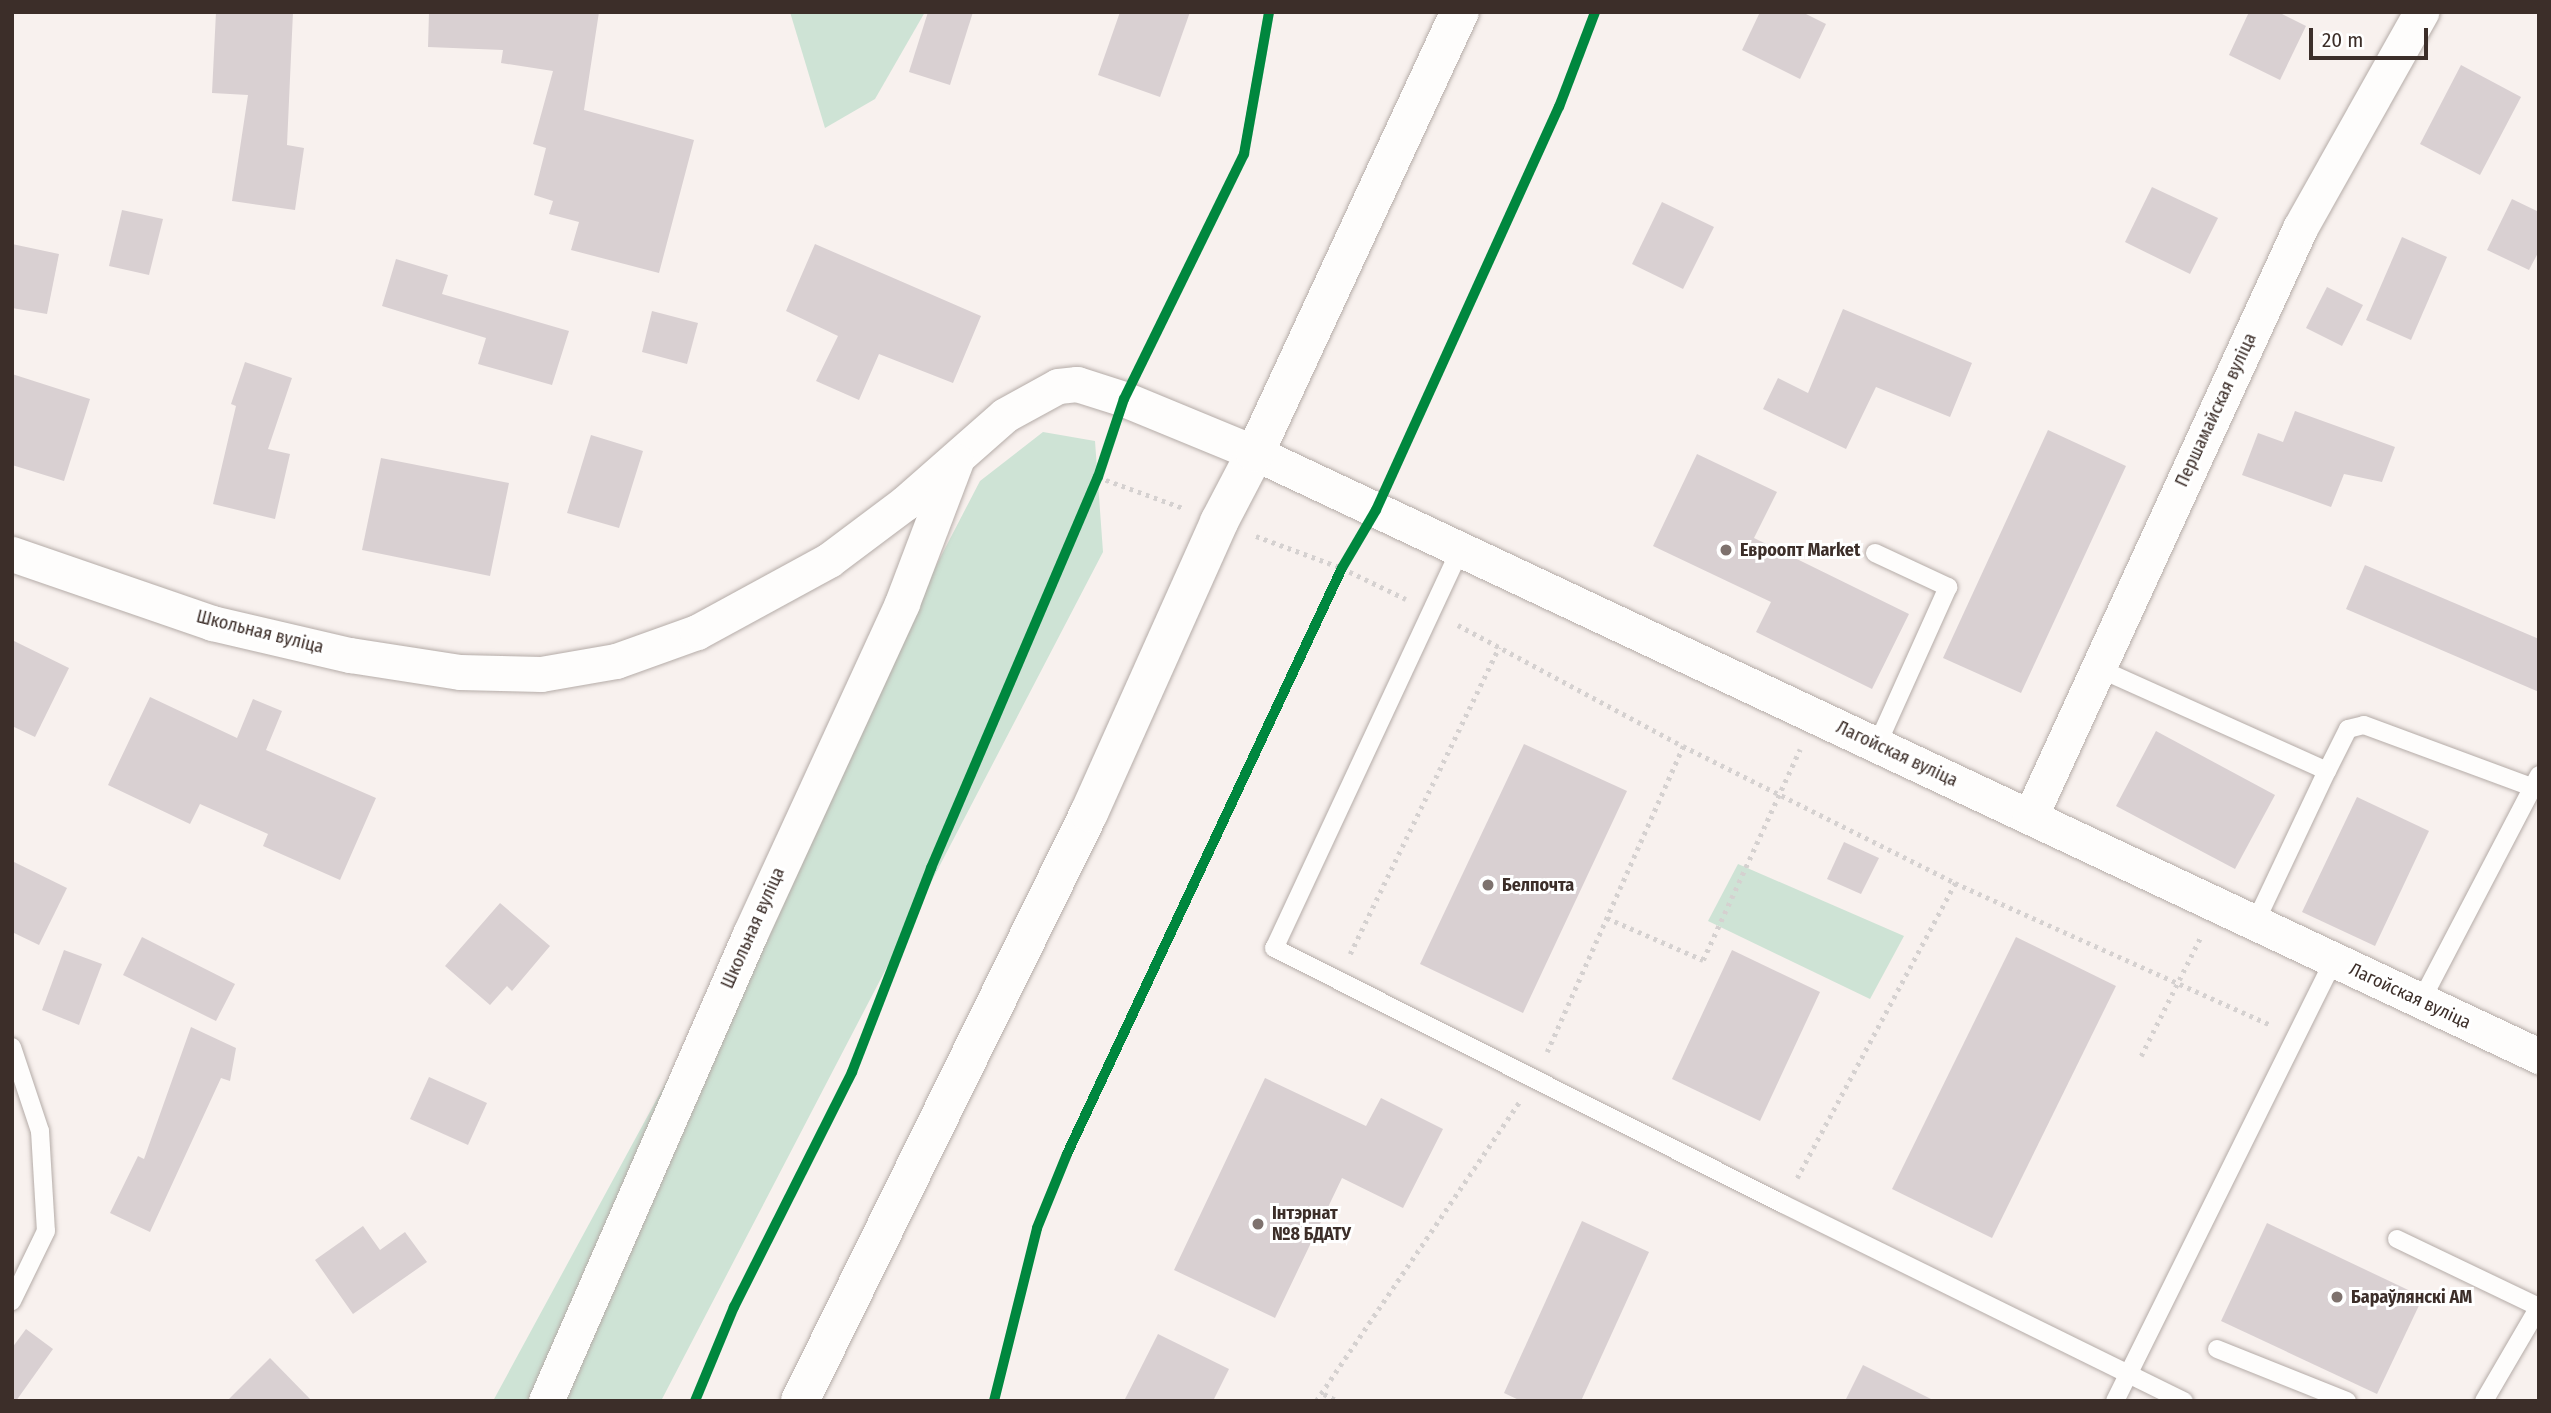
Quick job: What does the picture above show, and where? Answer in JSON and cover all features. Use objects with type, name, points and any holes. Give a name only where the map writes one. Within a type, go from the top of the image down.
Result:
[{"type":"main road","points":[[800,1401],[1089,813],[1219,522],[1255,453],[1460,12]]},
{"type":"street","name":"Першамайская вуліца","points":[[2030,817],[2300,228],[2421,12]]},
{"type":"street","name":"Школьная вуліца","points":[[12,554],[212,622],[350,655],[460,672],[541,674],[616,661],[697,632],[829,560],[905,503],[1005,415],[1058,386],[1077,384],[1124,399],[1255,453]]},
{"type":"street","name":"Лагойская вуліца","points":[[1255,453],[2539,1056]]},
{"type":"street","name":"Школьная вуліца","points":[[546,1401],[750,934],[902,603],[959,455]]},
{"type":"lane","points":[[1460,550],[1274,948],[1783,1204],[2184,1401]]},
{"type":"lane","points":[[1875,553],[1948,587],[1877,745]]},
{"type":"lane","points":[[2098,668],[2327,771]]},
{"type":"lane","points":[[2255,923],[2348,729],[2364,725],[2535,781],[2421,1001]]},
{"type":"lane","points":[[2115,1401],[2334,960]]},
{"type":"lane","points":[[12,1047],[40,1131],[46,1231],[12,1301]]},
{"type":"lane","points":[[2396,1239],[2539,1307],[2484,1401]]},
{"type":"lane","points":[[2217,1349],[2347,1401]]},
{"type":"path","points":[[695,1401],[734,1307],[852,1072],[931,868],[1098,477],[1124,399],[1244,153],[1269,12]]},
{"type":"path","points":[[1098,477],[1342,568],[1431,611],[1955,883],[2297,1037]]},
{"type":"path","points":[[1336,580],[1376,510]]},
{"type":"path","points":[[1338,979],[1499,647]]},
{"type":"path","points":[[1607,918],[1703,960],[1814,716]]},
{"type":"path","points":[[1783,1204],[1955,883]]},
{"type":"path","points":[[2141,1056],[2216,905]]},
{"type":"path","points":[[1326,1401],[1324,1394],[1338,1401]]},
{"type":"green space","points":[[790,12],[925,12],[875,99],[825,128]]},
{"type":"green space","points":[[1043,432],[1095,441],[1103,552],[661,1401],[493,1401],[710,1001],[980,481]]},
{"type":"green space","points":[[1738,864],[1904,936],[1870,999],[1708,921]]},
{"type":"building","points":[[216,12],[293,12],[287,145],[304,148],[295,210],[232,201],[248,95],[212,93]]},
{"type":"building","points":[[429,12],[599,12],[584,110],[694,140],[659,273],[571,250],[579,222],[549,214],[553,201],[534,195],[546,148],[533,144],[553,71],[501,63],[503,50],[428,47]]},
{"type":"building","points":[[928,12],[973,12],[950,85],[909,72]]},
{"type":"building","points":[[1120,12],[1190,12],[1160,97],[1098,75]]},
{"type":"building","points":[[1760,12],[1802,12],[1826,24],[1800,79],[1742,50]]},
{"type":"building","points":[[2249,12],[2278,12],[2306,26],[2280,80],[2229,55]]},
{"type":"building","points":[[2461,65],[2521,97],[2480,175],[2420,144]]},
{"type":"building","points":[[2152,187],[2218,218],[2190,274],[2125,242]]},
{"type":"building","points":[[2512,199],[2539,212],[2539,251],[2529,270],[2487,250]]},
{"type":"building","points":[[1662,202],[1714,227],[1683,289],[1632,264]]},
{"type":"building","points":[[122,210],[163,219],[149,275],[109,266]]},
{"type":"building","points":[[2402,237],[2447,257],[2411,340],[2366,320]]},
{"type":"building","points":[[12,244],[59,254],[47,314],[12,308]]},
{"type":"building","points":[[815,244],[981,316],[953,383],[879,354],[859,400],[816,381],[838,336],[786,311]]},
{"type":"building","points":[[396,259],[448,275],[442,294],[569,331],[552,385],[478,364],[486,338],[382,306]]},
{"type":"building","points":[[2327,287],[2363,305],[2342,346],[2306,328]]},
{"type":"building","points":[[1843,309],[1972,363],[1950,417],[1876,387],[1846,449],[1763,409],[1778,378],[1808,393]]},
{"type":"building","points":[[652,311],[698,323],[687,364],[642,352]]},
{"type":"building","points":[[245,362],[292,378],[268,449],[290,454],[275,519],[213,504],[236,406],[231,404]]},
{"type":"building","points":[[12,374],[90,399],[64,481],[12,465]]},
{"type":"building","points":[[2295,411],[2395,447],[2382,482],[2344,474],[2331,507],[2242,475],[2258,433],[2283,442]]},
{"type":"building","points":[[2048,430],[2126,466],[2021,693],[1943,658]]},
{"type":"building","points":[[591,435],[643,451],[619,528],[567,513]]},
{"type":"building","points":[[1697,454],[1777,492],[1754,538],[1909,614],[1872,689],[1756,632],[1771,602],[1653,546]]},
{"type":"building","points":[[381,458],[509,483],[490,576],[362,550]]},
{"type":"building","points":[[2365,565],[2539,639],[2539,692],[2346,609]]},
{"type":"building","points":[[12,640],[69,668],[35,737],[12,726]]},
{"type":"building","points":[[150,697],[237,738],[253,699],[282,711],[266,750],[376,798],[340,880],[263,846],[268,834],[200,804],[190,824],[108,785]]},
{"type":"building","points":[[2156,731],[2275,795],[2235,869],[2116,806]]},
{"type":"building","points":[[1524,744],[1627,791],[1523,1013],[1420,964]]},
{"type":"building","points":[[2357,797],[2429,831],[2375,946],[2302,912]]},
{"type":"building","points":[[1844,842],[1879,858],[1861,894],[1827,879]]},
{"type":"building","points":[[12,861],[67,888],[39,945],[12,932]]},
{"type":"building","points":[[500,903],[550,946],[512,991],[507,986],[490,1005],[445,966]]},
{"type":"building","points":[[142,937],[235,984],[216,1021],[123,975]]},
{"type":"building","points":[[2016,937],[2116,986],[1992,1238],[1892,1189]]},
{"type":"building","points":[[64,950],[102,964],[79,1025],[42,1010]]},
{"type":"building","points":[[1732,950],[1820,992],[1760,1121],[1672,1079]]},
{"type":"building","points":[[191,1027],[236,1048],[230,1081],[221,1078],[150,1232],[110,1213],[138,1156],[144,1159]]},
{"type":"building","points":[[429,1077],[487,1103],[468,1145],[410,1119]]},
{"type":"building","name":"Інтэрнат №8 БДАТУ","points":[[1265,1078],[1366,1126],[1381,1098],[1443,1129],[1403,1208],[1342,1178],[1275,1318],[1174,1270]]},
{"type":"building","points":[[1582,1221],[1649,1252],[1581,1401],[1521,1401],[1504,1393]]},
{"type":"building","points":[[2267,1223],[2423,1297],[2377,1394],[2221,1321]]},
{"type":"building","points":[[363,1226],[380,1250],[405,1232],[427,1262],[353,1314],[315,1260]]},
{"type":"building","points":[[26,1329],[53,1349],[16,1401],[12,1401],[12,1348]]},
{"type":"building","points":[[1158,1334],[1229,1369],[1213,1401],[1124,1401]]},
{"type":"building","points":[[270,1358],[312,1401],[227,1401]]},
{"type":"building","points":[[1863,1365],[1935,1401],[1845,1401]]},
{"type":"cycle path","points":[[695,1401],[734,1307],[852,1072],[931,868],[1098,477],[1124,399],[1244,154],[1269,12]]},
{"type":"cycle path","points":[[994,1401],[1037,1228],[1067,1154],[1342,568],[1376,510],[1559,107],[1595,12]]},
{"type":"place","name":"Евроопт Market","points":[[1726,550]]},
{"type":"place","name":"Белпочта","points":[[1488,885]]},
{"type":"place","name":"Інтэрнат №8 БДАТУ","points":[[1258,1224]]},
{"type":"place","name":"Бараўлянскі АМ","points":[[2337,1297]]}]
